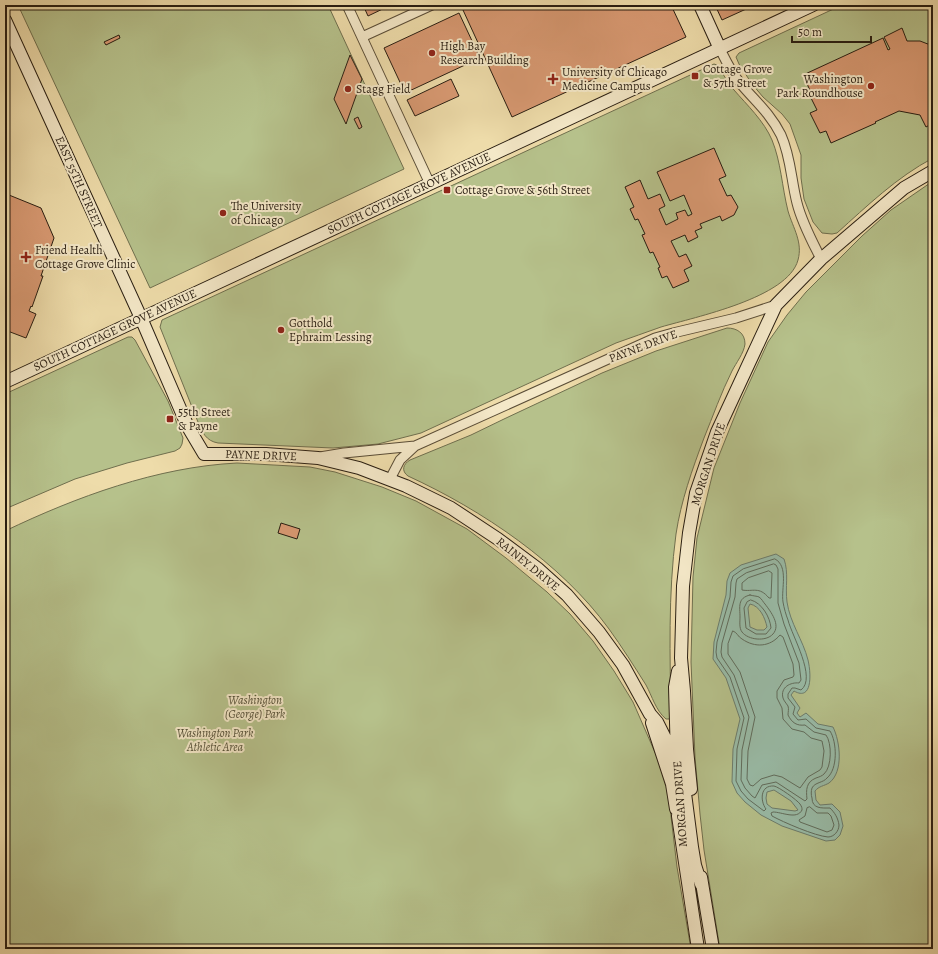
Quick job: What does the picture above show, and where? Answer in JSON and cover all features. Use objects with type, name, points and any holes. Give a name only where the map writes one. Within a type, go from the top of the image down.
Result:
[{"type":"street","points":[[347,5],[430,184]]},
{"type":"street","points":[[362,37],[432,5]]},
{"type":"street","points":[[700,5],[730,69],[740,83],[770,115],[781,136],[791,165],[802,222],[821,259]]},
{"type":"street","name":"SOUTH COTTAGE GROVE AVENUE","points":[[5,382],[813,5]]},
{"type":"street","name":"EAST 55TH STREET","points":[[5,20],[141,318],[188,427],[204,454]]},
{"type":"street","name":"PAYNE DRIVE","points":[[318,458],[344,453],[415,446],[655,338],[736,318],[776,306],[821,259],[904,188],[933,172]]},
{"type":"street","name":"MORGAN DRIVE","points":[[713,949],[701,884],[687,749],[681,658],[684,586],[689,533],[696,493],[717,432],[776,306]]},
{"type":"street","points":[[390,479],[400,460],[415,446]]},
{"type":"street","name":"PAYNE DRIVE","points":[[204,454],[266,454],[318,458],[359,468]]},
{"type":"street","name":"RAINEY DRIVE","points":[[359,468],[390,479],[451,508],[498,539],[537,568],[567,595],[599,632],[623,665],[650,714],[657,722],[677,762]]},
{"type":"street","name":"MORGAN DRIVE","points":[[681,658],[675,687],[680,805],[678,816],[698,949]]},
{"type":"street","name":"RAINEY DRIVE","points":[[650,714],[653,731],[672,784],[678,816]]},
{"type":"street","points":[[677,762],[682,778],[695,865],[701,884]]},
{"type":"green space","name":"The University of Chicago","points":[[18,5],[328,5],[404,169],[150,288]]},
{"type":"green space","points":[[842,5],[933,5],[933,158],[895,183],[871,202],[837,233],[832,234],[822,233],[813,222],[804,199],[801,178],[801,155],[790,124],[752,84],[736,57],[739,53]]},
{"type":"green space","points":[[714,64],[717,65],[732,87],[760,120],[769,133],[775,148],[788,211],[797,235],[799,247],[798,260],[791,273],[777,285],[738,304],[661,327],[616,343],[421,433],[378,444],[333,448],[218,443],[205,436],[160,327],[162,320]]},
{"type":"green space","points":[[933,181],[933,949],[720,949],[704,850],[700,814],[695,757],[691,662],[693,577],[697,538],[714,468],[740,403],[768,342],[787,315],[806,292],[862,236],[891,210]]},
{"type":"green space","points":[[727,328],[740,332],[744,337],[745,344],[742,354],[724,388],[704,438],[687,486],[678,522],[673,556],[671,602],[671,716],[669,719],[666,719],[654,703],[646,685],[609,629],[590,605],[568,582],[518,540],[464,505],[408,476],[404,472],[404,468],[406,463],[410,460],[471,435],[602,373],[656,351]]},
{"type":"green space","points":[[128,337],[132,337],[135,340],[168,401],[183,438],[180,448],[175,451],[127,463],[75,479],[5,509],[5,394]]},
{"type":"green space","name":"Washington (George) Park","points":[[237,463],[310,467],[335,472],[382,487],[416,501],[467,529],[506,558],[547,592],[570,614],[593,641],[633,702],[657,757],[668,791],[677,867],[691,949],[5,949],[5,531],[60,507],[147,477],[207,466]]},
{"type":"water","points":[[776,554],[784,559],[786,570],[787,602],[806,653],[810,671],[808,689],[805,692],[800,693],[794,691],[791,695],[800,708],[797,713],[800,717],[806,713],[818,724],[833,727],[839,748],[839,764],[834,778],[829,783],[815,791],[816,800],[820,805],[832,804],[840,812],[843,826],[840,835],[835,840],[826,841],[782,826],[761,815],[745,802],[737,793],[732,782],[733,749],[740,719],[726,678],[713,659],[714,642],[726,595],[727,581],[730,573],[741,565]],"holes":[[[750,604],[757,607],[763,616],[767,627],[764,630],[757,630],[750,627],[748,608]],[[774,790],[791,801],[798,810],[795,811],[772,808],[767,804],[767,792]]]},
{"type":"building","points":[[363,5],[391,5],[368,16]]},
{"type":"building","name":"University of Chicago Medicine Campus","points":[[474,5],[671,5],[686,37],[512,117],[463,10]]},
{"type":"building","points":[[715,5],[755,5],[722,20]]},
{"type":"building","points":[[933,5],[933,19],[927,6]]},
{"type":"building","name":"High Bay Research Building","points":[[459,13],[480,58],[405,93],[384,48]]},
{"type":"building","name":"Washington Park Roundhouse","points":[[902,28],[907,41],[920,41],[933,46],[933,123],[926,127],[920,115],[899,111],[831,143],[826,131],[820,133],[810,113],[817,110],[803,75],[883,38],[888,50],[890,49],[884,37]]},
{"type":"building","points":[[119,35],[120,38],[106,45],[104,42]]},
{"type":"building","name":"Stagg Field","points":[[350,55],[362,79],[346,124],[334,99]]},
{"type":"building","points":[[451,79],[459,96],[415,116],[407,100]]},
{"type":"building","points":[[358,117],[362,127],[359,129],[354,119]]},
{"type":"building","points":[[714,148],[726,176],[719,179],[727,196],[731,195],[738,207],[734,215],[722,221],[720,216],[700,224],[702,228],[695,231],[698,237],[688,242],[685,235],[671,241],[679,257],[686,254],[692,266],[684,270],[689,281],[673,288],[667,276],[662,278],[658,268],[660,267],[653,252],[650,253],[642,235],[645,234],[638,219],[635,220],[630,209],[634,207],[625,187],[640,180],[648,199],[660,194],[665,206],[659,209],[666,225],[678,219],[676,213],[685,210],[688,216],[692,214],[684,195],[670,201],[657,172]]},
{"type":"building","name":"Friend Health Cottage Grove Clinic","points":[[9,195],[41,208],[54,238],[41,276],[43,276],[32,307],[31,306],[29,311],[36,314],[26,338],[5,330],[5,201],[7,202]]},
{"type":"building","points":[[281,523],[300,529],[297,539],[278,533]]},
{"type":"place","name":"High Bay Research Building","points":[[432,53]]},
{"type":"place","name":"Cottage Grove & 57th Street","points":[[695,76]]},
{"type":"place","name":"University of Chicago Medicine Campus","points":[[553,79]]},
{"type":"place","name":"Washington Park Roundhouse","points":[[871,86]]},
{"type":"place","name":"Stagg Field","points":[[348,89]]},
{"type":"place","name":"Cottage Grove & 56th Street","points":[[447,190]]},
{"type":"place","name":"The University of Chicago","points":[[223,213]]},
{"type":"place","name":"Friend Health Cottage Grove Clinic","points":[[26,257]]},
{"type":"place","name":"Gotthold Ephraim Lessing","points":[[281,330]]},
{"type":"place","name":"55th Street & Payne","points":[[170,419]]},
{"type":"park label","name":"Washington Park Athletic Area","points":[[215,740]]}]
